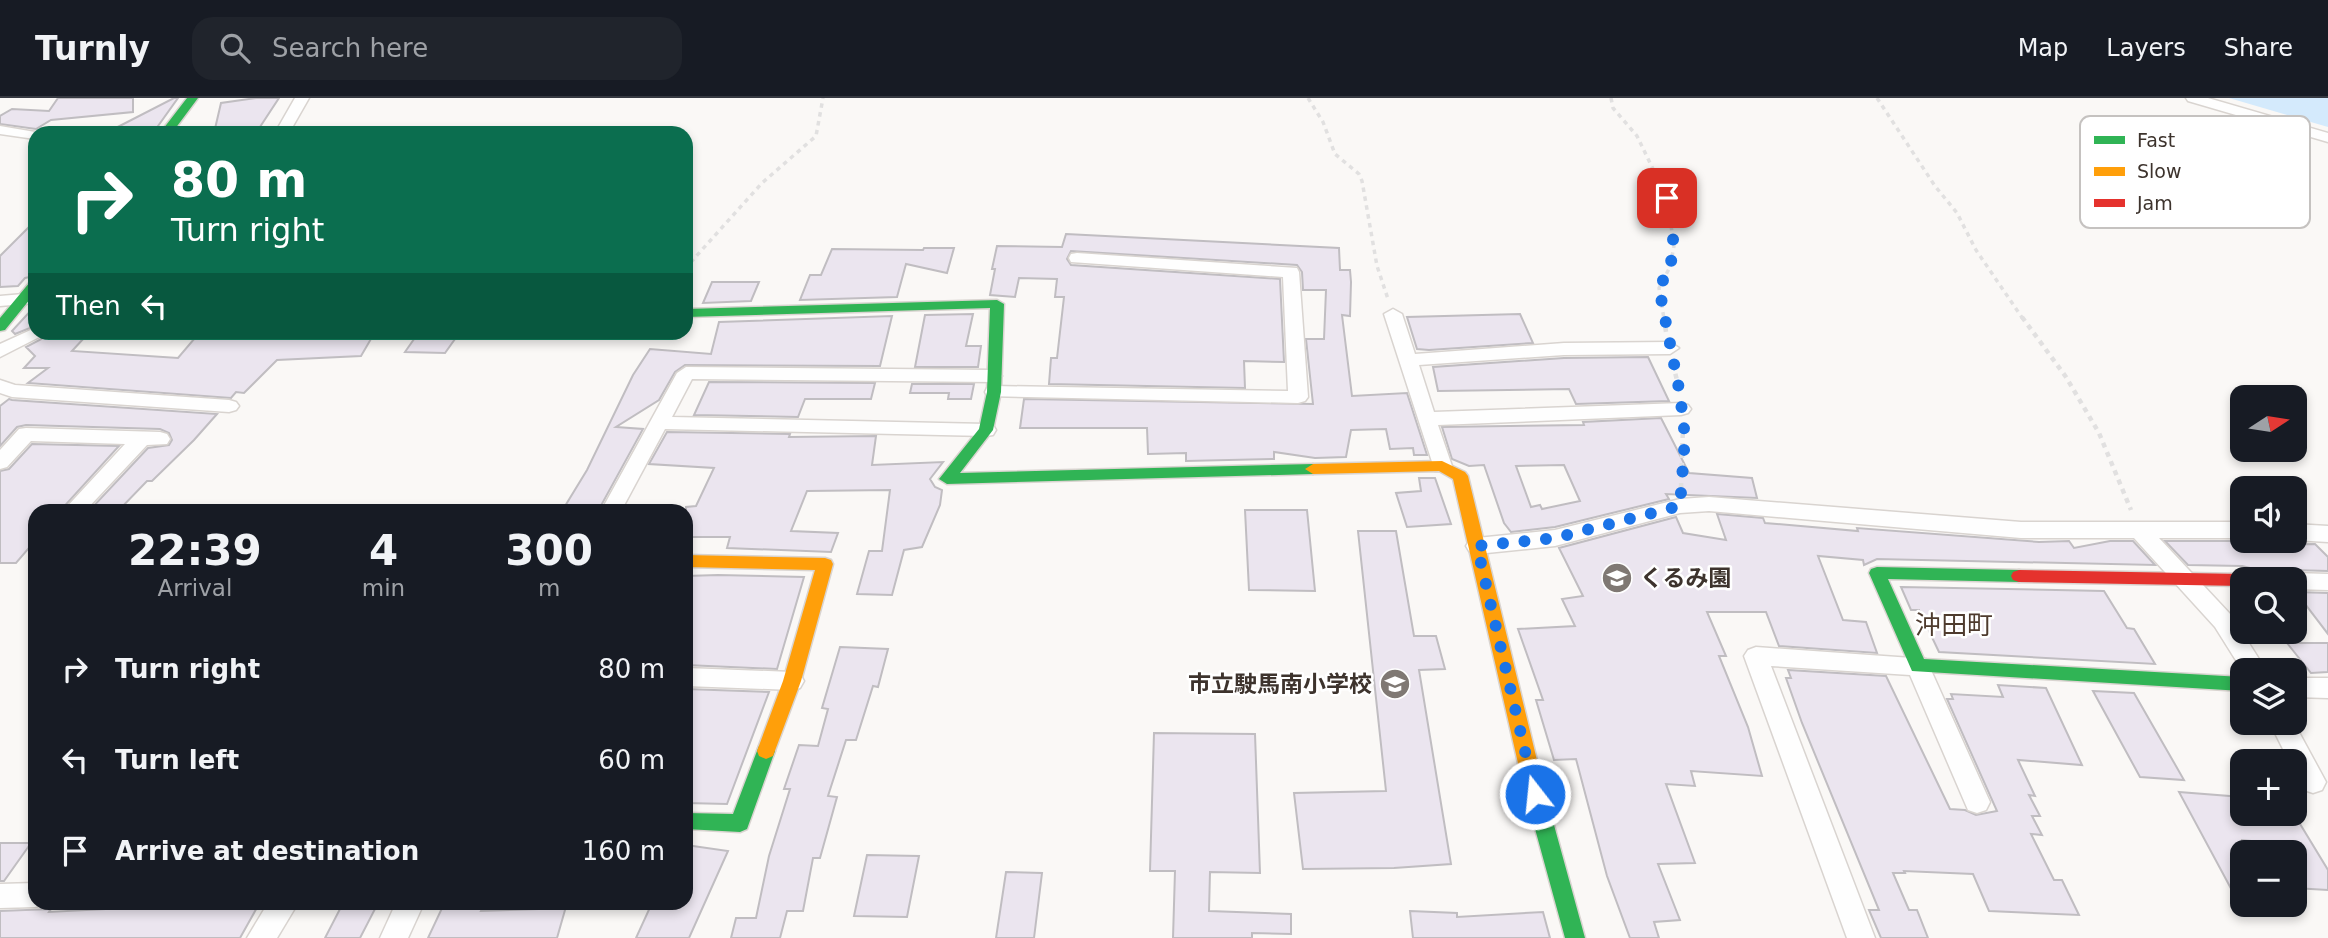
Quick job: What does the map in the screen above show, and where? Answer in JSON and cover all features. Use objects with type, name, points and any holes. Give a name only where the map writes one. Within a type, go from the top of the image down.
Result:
[{"type":"street","points":[[171,126],[192,98]]},
{"type":"street","points":[[286,126],[302,98]]},
{"type":"street","points":[[2193,98],[2254,116]]},
{"type":"street","points":[[0,130],[28,134]]},
{"type":"street","points":[[2310,133],[2328,138]]},
{"type":"street","points":[[615,504],[686,373],[1298,397],[1291,272],[1077,258]]},
{"type":"street","points":[[0,300],[28,299]]},
{"type":"street","points":[[0,327],[28,300]]},
{"type":"street","points":[[693,313],[997,304],[994,384],[986,430],[947,479],[1442,466],[1460,476],[1522,746],[1575,938]]},
{"type":"street","points":[[1393,314],[1442,466]]},
{"type":"street","points":[[0,351],[28,338]]},
{"type":"street","points":[[1408,360],[1564,349],[1670,348]]},
{"type":"street","points":[[0,386],[12,391],[229,405]]},
{"type":"street","points":[[1427,419],[1682,409]]},
{"type":"street","points":[[660,423],[986,430]]},
{"type":"street","points":[[0,462],[26,434],[151,438],[80,504]]},
{"type":"street","points":[[1477,546],[1555,538],[1680,506],[1709,504],[2021,530],[2230,530]]},
{"type":"street","points":[[2141,532],[2223,621],[2246,658]]},
{"type":"street","points":[[2307,533],[2328,534]]},
{"type":"street","points":[[693,561],[825,564],[792,681],[740,823],[693,821]]},
{"type":"street","points":[[1977,802],[1877,573],[2230,580]]},
{"type":"street","points":[[2307,581],[2328,582]]},
{"type":"street","points":[[1861,938],[1756,656],[2230,683]]},
{"type":"street","points":[[693,677],[792,681]]},
{"type":"street","points":[[2307,687],[2328,688]]},
{"type":"street","points":[[2288,735],[2313,782]]},
{"type":"street","points":[[0,896],[28,895]]},
{"type":"street","points":[[261,938],[279,910]]},
{"type":"street","points":[[394,938],[407,910]]},
{"type":"path","points":[[693,260],[762,183],[816,136],[823,98]]},
{"type":"path","points":[[1308,98],[1323,122],[1335,154],[1359,174],[1363,181],[1377,265],[1393,314]]},
{"type":"path","points":[[1611,98],[1613,108],[1637,136],[1667,198],[1674,246],[1670,267],[1659,288],[1685,437],[1680,506]]},
{"type":"path","points":[[1877,98],[1956,213],[1976,250],[2013,305],[2066,377],[2099,433],[2141,532]]},
{"type":"water","points":[[2229,98],[2328,98],[2328,127],[2310,122],[2310,116],[2290,116]]},
{"type":"building","points":[[58,98],[133,98],[133,112],[51,120],[41,126],[28,128],[0,124],[0,116],[12,109],[49,111]]},
{"type":"building","points":[[174,98],[178,98],[158,126],[120,126]]},
{"type":"building","points":[[279,98],[261,126],[216,126],[221,103]]},
{"type":"building","points":[[28,228],[28,277],[18,286],[0,287],[0,256]]},
{"type":"building","points":[[1066,234],[1339,248],[1340,270],[1350,270],[1350,316],[1342,315],[1352,396],[1407,393],[1427,455],[1414,455],[1413,448],[1390,449],[1386,429],[1351,430],[1346,457],[1315,458],[1274,452],[1274,459],[1186,461],[1186,453],[1148,454],[1147,428],[1020,428],[1024,399],[1313,404],[1306,339],[1324,339],[1326,290],[1303,290],[1302,272],[1297,265],[1071,251],[1067,259],[1071,265],[1280,279],[1284,362],[1244,361],[1245,388],[1049,384],[1051,358],[1057,358],[1064,297],[1055,297],[1057,279],[1019,278],[1015,297],[990,295],[995,269],[992,269],[997,246],[1062,247]]},
{"type":"building","points":[[954,248],[947,273],[906,264],[897,297],[800,300],[810,275],[821,275],[832,249]]},
{"type":"building","points":[[712,282],[759,282],[751,301],[703,303]]},
{"type":"building","points":[[28,314],[28,329],[15,334],[12,331]]},
{"type":"building","points":[[973,314],[966,346],[981,346],[978,367],[915,367],[925,315]]},
{"type":"building","points":[[1520,314],[1533,343],[1429,350],[1417,349],[1407,317]]},
{"type":"building","points":[[892,316],[880,366],[685,365],[675,372],[659,400],[616,427],[643,429],[602,504],[566,504],[587,470],[633,375],[650,349],[711,354],[719,322]]},
{"type":"building","points":[[39,340],[82,340],[72,351],[178,358],[193,340],[370,340],[361,356],[277,360],[244,393],[236,392],[231,398],[28,383],[48,368],[24,368],[35,356],[26,347]]},
{"type":"building","points":[[413,340],[454,340],[445,353],[405,352]]},
{"type":"building","points":[[1648,357],[1669,401],[1576,404],[1569,389],[1438,391],[1433,367],[1564,358]]},
{"type":"building","points":[[709,382],[875,383],[871,399],[805,399],[798,417],[694,415]]},
{"type":"building","points":[[912,384],[974,384],[971,399],[948,399],[949,393],[910,393]]},
{"type":"building","points":[[9,399],[217,414],[152,481],[147,481],[125,504],[96,504],[148,448],[169,445],[172,440],[169,433],[160,429],[26,425],[17,427],[0,446],[0,406]]},
{"type":"building","points":[[1661,418],[1689,473],[1752,478],[1757,498],[1666,494],[1669,499],[1555,527],[1511,532],[1504,523],[1484,465],[1469,466],[1452,459],[1442,427],[1584,425],[1583,422]],"holes":[[[1564,465],[1580,501],[1542,509],[1540,505],[1531,507],[1516,466]]]},
{"type":"building","points":[[667,432],[790,434],[789,437],[876,436],[872,465],[943,462],[930,479],[935,487],[942,490],[940,505],[922,547],[904,550],[892,595],[857,594],[869,551],[882,551],[890,490],[807,491],[791,531],[838,533],[831,552],[727,548],[730,537],[693,537],[693,506],[696,506],[714,468],[649,464]]},
{"type":"building","points":[[32,444],[119,446],[66,504],[28,504],[28,549],[16,563],[0,563],[0,471],[9,469]]},
{"type":"building","points":[[1419,478],[1435,478],[1451,524],[1407,527],[1396,493],[1421,491]]},
{"type":"building","points":[[1245,510],[1307,510],[1315,591],[1249,590]]},
{"type":"building","points":[[1717,514],[1763,518],[1765,523],[1858,531],[1857,528],[2039,542],[2069,541],[2074,548],[2110,541],[2133,541],[2155,565],[1877,559],[1864,565],[1863,560],[1818,556],[1843,620],[1866,622],[1877,653],[1779,646],[1766,612],[1707,612],[1726,656],[1719,656],[1748,727],[1762,776],[1691,771],[1695,786],[1666,784],[1695,863],[1658,864],[1680,920],[1654,922],[1659,938],[1630,938],[1607,876],[1576,759],[1554,760],[1536,700],[1543,700],[1518,629],[1575,626],[1562,599],[1583,596],[1559,548],[1676,517],[1683,533],[1726,540]]},
{"type":"building","points":[[1358,531],[1396,531],[1414,636],[1436,636],[1445,669],[1419,670],[1451,864],[1303,869],[1294,793],[1386,791]]},
{"type":"building","points":[[2165,541],[2230,541],[2230,553],[2307,553],[2307,544],[2315,544],[2328,557],[2328,571],[2307,570],[2307,567],[2188,565]]},
{"type":"building","points":[[693,576],[804,577],[777,669],[693,665]]},
{"type":"building","points":[[1901,587],[2104,591],[2127,628],[2134,629],[2155,664],[1939,652],[1919,610],[1911,610]]},
{"type":"building","points":[[2307,592],[2328,593],[2328,634],[2307,606]]},
{"type":"building","points":[[2328,643],[2328,672],[2311,673],[2307,668],[2307,658],[2299,658],[2288,644]]},
{"type":"building","points":[[840,647],[888,649],[878,687],[873,686],[856,740],[846,740],[828,796],[837,797],[820,858],[813,858],[803,911],[787,911],[780,938],[731,938],[736,918],[756,918],[769,856],[790,789],[784,789],[799,745],[818,746],[828,709],[822,708]]},
{"type":"building","points":[[1788,670],[1886,676],[1950,809],[1965,810],[1976,815],[1997,811],[1947,699],[1953,699],[1951,694],[2003,697],[1998,685],[2046,688],[2082,765],[2018,760],[2035,796],[2029,795],[2040,816],[2032,816],[2042,835],[2031,834],[2054,880],[2062,880],[2079,915],[1989,911],[1973,874],[1904,871],[1905,873],[1893,873],[1909,910],[1917,910],[1928,938],[1881,938],[1869,910],[1879,910],[1802,723],[1786,678],[1791,678]]},
{"type":"building","points":[[693,689],[769,692],[727,804],[693,803]]},
{"type":"building","points":[[2093,691],[2134,693],[2184,780],[2140,777]]},
{"type":"building","points":[[1154,733],[1255,734],[1260,873],[1210,872],[1209,911],[1291,914],[1291,934],[1252,933],[1252,938],[1173,938],[1175,871],[1150,871]]},
{"type":"building","points":[[2179,792],[2230,796],[2230,826],[2301,826],[2328,870],[2328,890],[2307,889],[2307,840],[2230,840],[2230,887]]},
{"type":"building","points":[[0,843],[28,843],[28,847],[4,881],[0,881]]},
{"type":"building","points":[[693,846],[728,851],[689,938],[636,938],[649,910],[693,910]]},
{"type":"building","points":[[867,855],[919,856],[907,917],[854,916]]},
{"type":"building","points":[[1006,872],[1042,873],[1034,938],[996,938]]},
{"type":"building","points":[[50,910],[49,912],[256,910],[240,938],[0,938],[0,911]]},
{"type":"building","points":[[339,910],[374,910],[360,938],[325,938]]},
{"type":"building","points":[[441,910],[565,910],[557,938],[428,938]]},
{"type":"building","points":[[1410,911],[1457,913],[1457,917],[1543,912],[1550,938],[1413,938]]},
{"type":"traffic: fast","points":[[171,126],[193,98]]},
{"type":"traffic: fast","points":[[0,327],[28,293]]},
{"type":"traffic: fast","points":[[693,313],[997,304],[994,392],[986,430],[947,479],[1313,469]]},
{"type":"traffic: fast","points":[[2019,576],[1877,573],[1918,666],[2230,683]]},
{"type":"traffic: fast","points":[[693,821],[740,823],[766,751]]},
{"type":"traffic: fast","points":[[1533,785],[1575,938]]},
{"type":"traffic: slow","points":[[1313,469],[1442,466],[1460,476],[1533,785]]},
{"type":"traffic: slow","points":[[693,561],[825,564],[792,681],[766,751]]},
{"type":"traffic: jam","points":[[2019,576],[2230,580]]},
{"type":"place","name":"くるみ園","points":[[1617,578]]},
{"type":"place","name":"市立駛馬南小学校","points":[[1395,684]]},
{"type":"district","name":"沖田町","points":[[1954,625]]},
{"type":"route","points":[[1535,794],[1477,546],[1555,538],[1680,506],[1685,437],[1680,394],[1659,288],[1670,267],[1674,246],[1667,198]]}]
